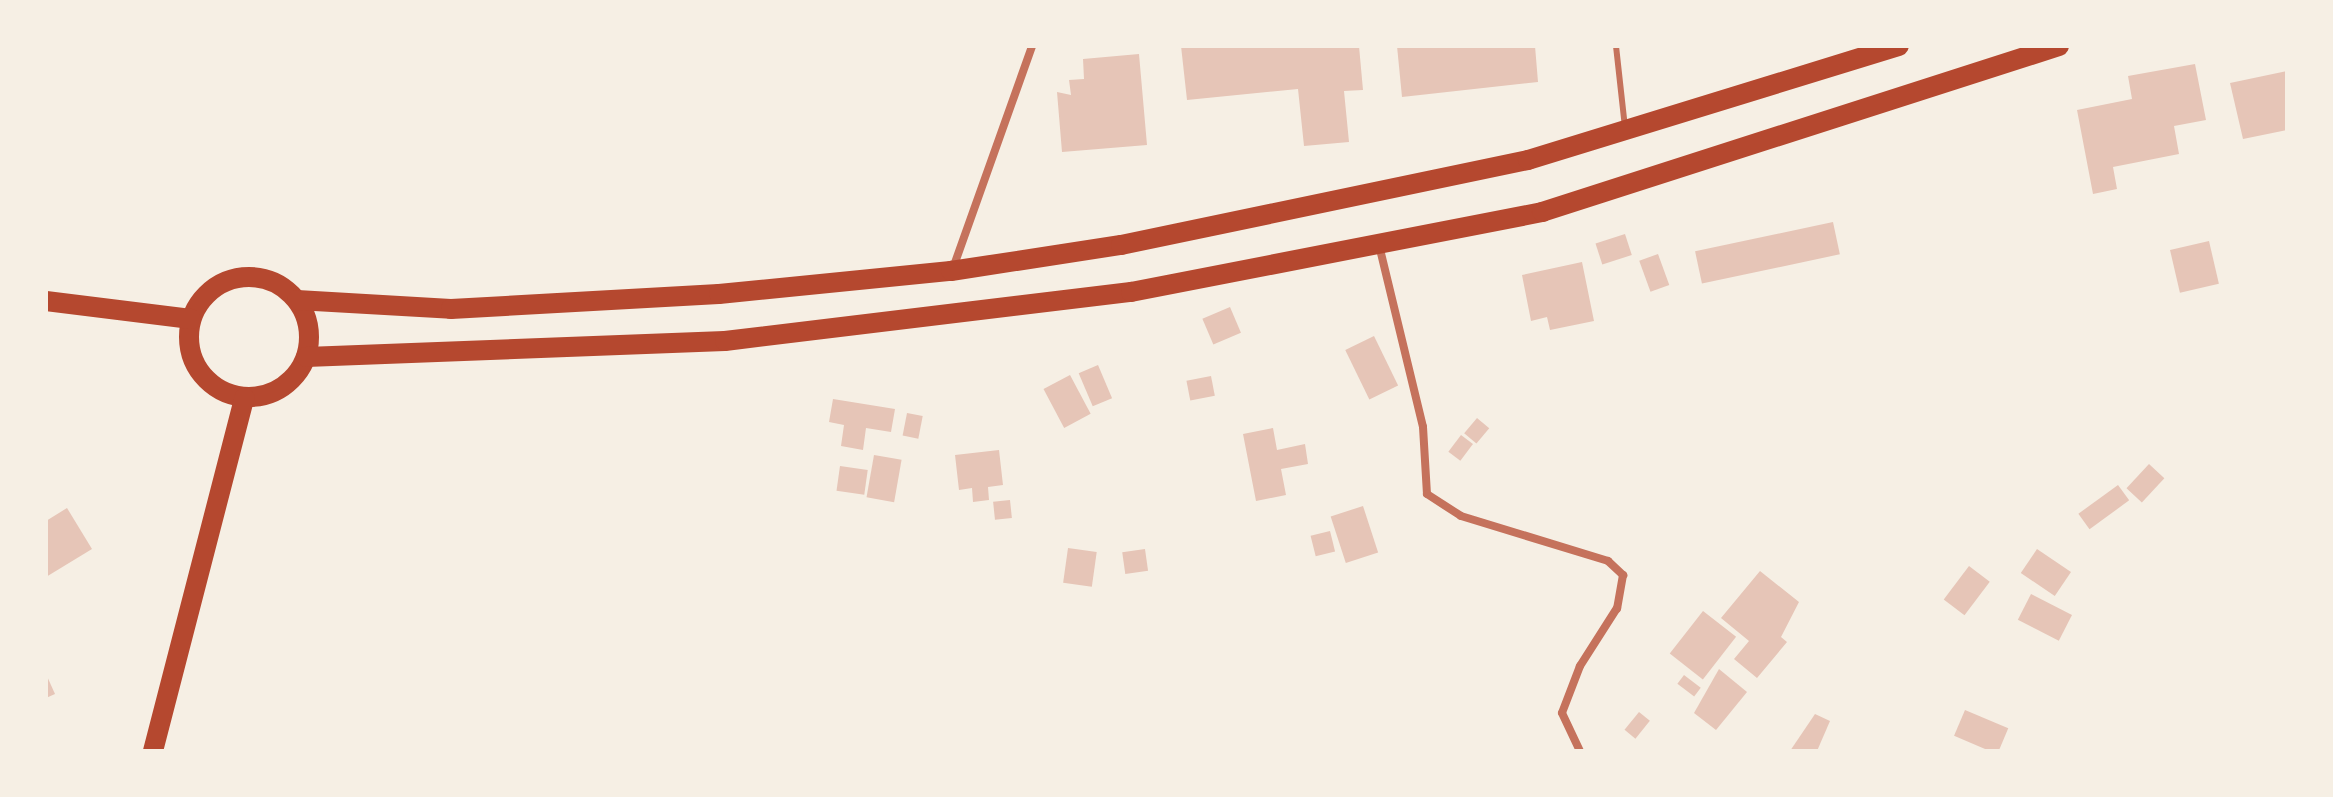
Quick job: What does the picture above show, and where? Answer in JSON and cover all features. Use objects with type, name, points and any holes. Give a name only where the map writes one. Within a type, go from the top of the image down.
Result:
[{"type":"main road","points":[[297,300],[451,309],[951,271],[1121,245],[1512,164],[1899,46]]},
{"type":"main road","points":[[306,357],[725,341],[1131,292],[1542,212],[2059,46]]},
{"type":"main road","points":[[245,277],[280,285],[297,300],[310,336],[306,357],[280,389],[244,398],[222,392],[193,362],[191,319],[207,293],[245,277]]},
{"type":"main road","points":[[46,301],[191,319]]},
{"type":"main road","points":[[153,751],[244,398]]},
{"type":"street","points":[[951,271],[1032,46]]},
{"type":"street","points":[[1378,244],[1423,427],[1427,494],[1461,516],[1608,561],[1623,575],[1617,608],[1580,666],[1562,713],[1580,751]]},
{"type":"lane","points":[[1616,46],[1626,130]]},
{"type":"building","points":[[1181,46],[1359,46],[1363,90],[1344,91],[1349,142],[1304,146],[1298,89],[1187,100]]},
{"type":"building","points":[[1397,46],[1535,46],[1538,82],[1402,97]]},
{"type":"building","points":[[1139,54],[1147,145],[1062,152],[1057,92],[1071,95],[1069,80],[1084,79],[1083,59]]},
{"type":"building","points":[[2195,64],[2206,120],[2174,126],[2179,154],[2113,167],[2117,189],[2093,194],[2077,110],[2132,99],[2128,76]]},
{"type":"building","points":[[2287,71],[2287,130],[2243,139],[2230,83]]},
{"type":"building","points":[[1833,222],[1840,254],[1702,284],[1695,251]]},
{"type":"building","points":[[1625,234],[1632,255],[1602,265],[1596,244]]},
{"type":"building","points":[[2209,241],[2219,284],[2180,293],[2170,250]]},
{"type":"building","points":[[1658,254],[1669,285],[1650,292],[1639,261]]},
{"type":"building","points":[[1582,262],[1594,321],[1550,330],[1547,317],[1531,321],[1522,275]]},
{"type":"building","points":[[1230,307],[1241,333],[1213,344],[1202,319]]},
{"type":"building","points":[[1374,336],[1398,385],[1369,399],[1345,350]]},
{"type":"building","points":[[1098,365],[1112,398],[1093,406],[1079,373]]},
{"type":"building","points":[[1070,375],[1091,414],[1064,428],[1044,389]]},
{"type":"building","points":[[1211,376],[1215,396],[1190,400],[1186,381]]},
{"type":"building","points":[[833,399],[895,409],[891,432],[866,428],[863,450],[841,446],[844,425],[829,422]]},
{"type":"building","points":[[907,413],[923,416],[918,439],[903,436]]},
{"type":"building","points":[[1477,418],[1489,428],[1476,444],[1464,433]]},
{"type":"building","points":[[1273,428],[1277,450],[1305,444],[1308,464],[1281,469],[1286,495],[1256,501],[1243,434]]},
{"type":"building","points":[[1461,435],[1473,444],[1460,461],[1448,452]]},
{"type":"building","points":[[999,450],[1003,485],[988,487],[989,500],[973,502],[972,488],[959,490],[955,455]]},
{"type":"building","points":[[874,455],[902,460],[894,502],[867,497]]},
{"type":"building","points":[[2149,464],[2164,478],[2142,502],[2126,488]]},
{"type":"building","points":[[840,466],[868,470],[864,495],[837,491]]},
{"type":"building","points":[[2118,485],[2129,500],[2090,529],[2078,514]]},
{"type":"building","points":[[1010,500],[1012,518],[995,520],[993,502]]},
{"type":"building","points":[[1363,506],[1378,553],[1346,563],[1331,517]]},
{"type":"building","points":[[67,508],[92,549],[46,577],[46,521]]},
{"type":"building","points":[[1330,531],[1335,551],[1316,556],[1311,536]]},
{"type":"building","points":[[1068,548],[1097,552],[1092,587],[1063,583]]},
{"type":"building","points":[[1145,549],[1148,571],[1125,574],[1122,552]]},
{"type":"building","points":[[2037,549],[2071,572],[2055,596],[2021,573]]},
{"type":"building","points":[[1969,566],[1990,582],[1964,615],[1944,600]]},
{"type":"building","points":[[1760,571],[1799,602],[1781,637],[1787,642],[1757,678],[1734,659],[1749,641],[1721,618]]},
{"type":"building","points":[[2031,594],[2072,615],[2059,641],[2018,620]]},
{"type":"building","points":[[1703,611],[1736,637],[1703,679],[1670,654]]},
{"type":"building","points":[[1719,669],[1747,692],[1716,730],[1694,713]]},
{"type":"building","points":[[46,674],[55,694],[46,698]]},
{"type":"building","points":[[1684,675],[1701,688],[1694,696],[1677,684]]},
{"type":"building","points":[[1965,710],[2008,728],[1999,751],[1990,751],[1954,736]]},
{"type":"building","points":[[1639,712],[1650,721],[1635,739],[1625,730]]},
{"type":"building","points":[[1815,714],[1830,721],[1817,751],[1790,751]]}]
